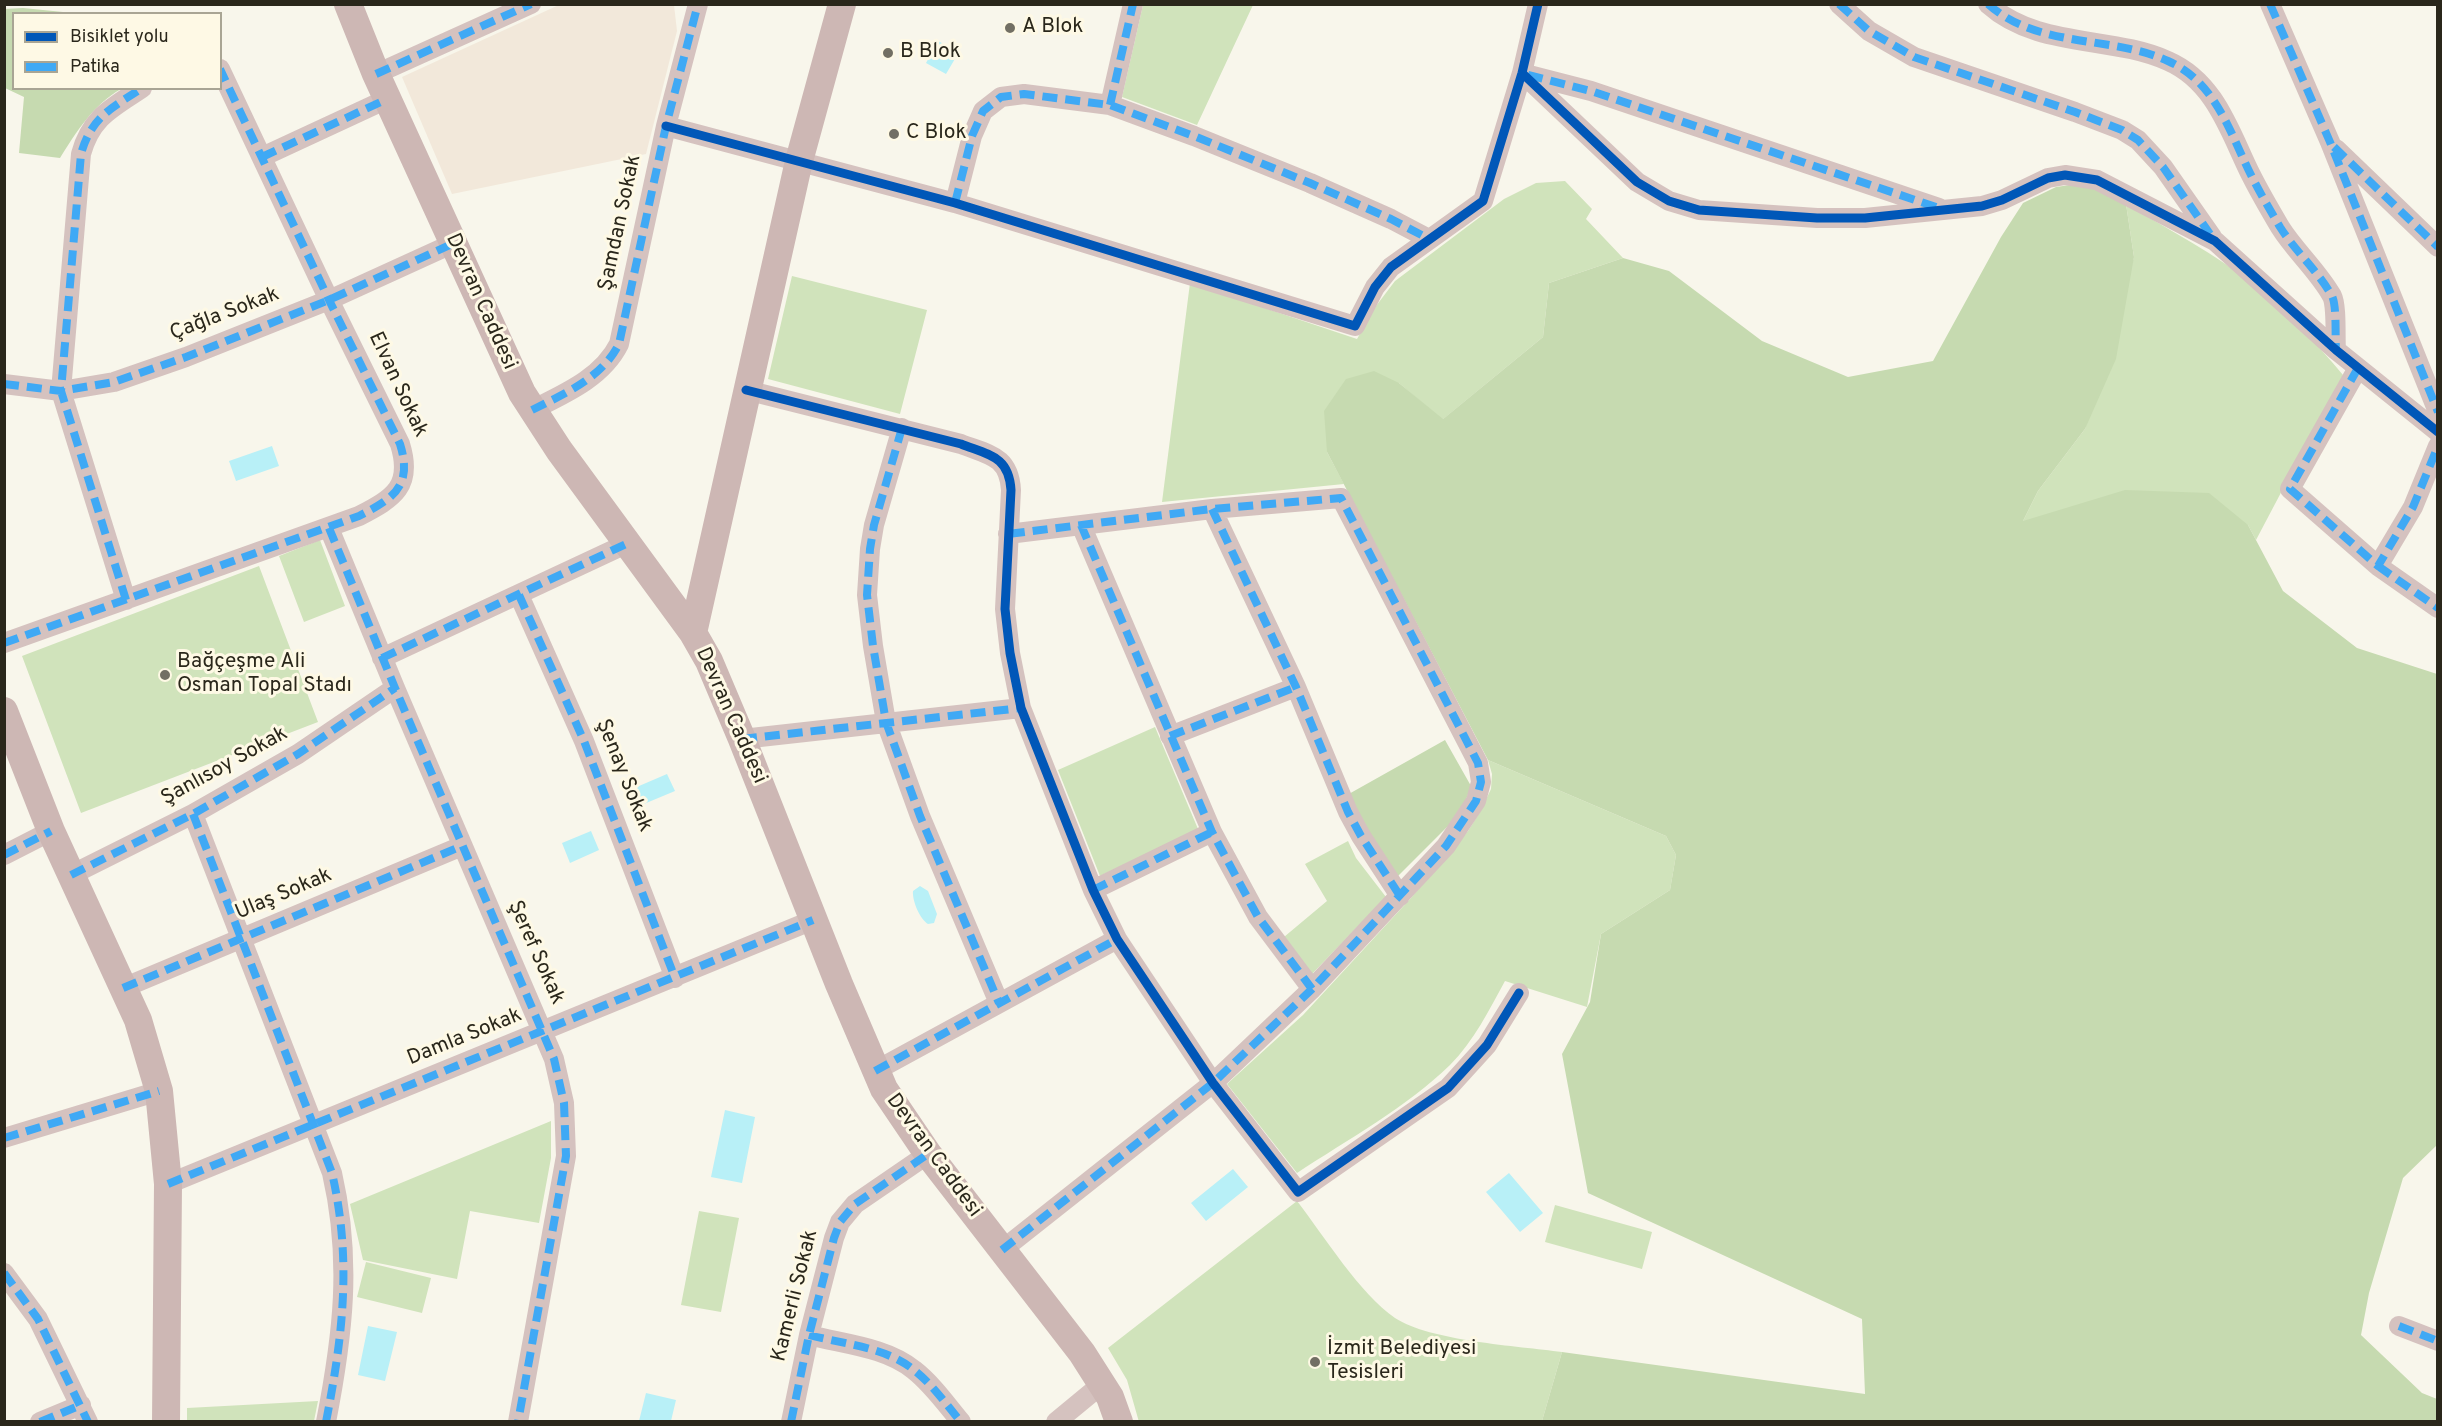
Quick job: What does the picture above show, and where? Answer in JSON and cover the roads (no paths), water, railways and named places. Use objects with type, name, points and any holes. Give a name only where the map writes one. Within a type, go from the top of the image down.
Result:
[{"type":"main road","name":"Devran Caddesi","points":[[348,4],[382,87],[508,365],[532,410],[626,544],[693,633],[709,661],[875,1071],[895,1106],[928,1154],[1082,1353],[1102,1384],[1119,1422]]},
{"type":"main road","points":[[693,633],[799,161],[842,4]]},
{"type":"main road","points":[[4,711],[51,831],[148,1048],[159,1091],[168,1184],[166,1422]]},
{"type":"street","points":[[262,157],[531,4]]},
{"type":"street","name":"Şamdan Sokak","points":[[532,410],[581,385],[603,367],[620,344],[666,126],[698,4]]},
{"type":"street","points":[[1110,105],[1133,4]]},
{"type":"street","points":[[666,126],[955,203],[1355,326],[1382,277],[1429,239],[1482,201],[1522,73],[1538,4]]},
{"type":"street","points":[[1839,4],[1869,31],[1914,57],[2075,112],[2122,130],[2138,140],[2163,166],[2215,241],[2336,350],[2438,432]]},
{"type":"street","points":[[1988,4],[2014,22],[2043,32],[2076,41],[2138,50],[2169,61],[2187,72],[2205,89],[2224,117],[2251,175],[2282,229],[2333,298],[2336,350]]},
{"type":"street","points":[[2270,4],[2330,142],[2438,412]]},
{"type":"street","name":"Elvan Sokak","points":[[4,643],[359,516],[382,504],[402,484],[406,469],[400,444],[222,73]]},
{"type":"street","points":[[1522,73],[1621,168],[1653,193],[1669,201],[1699,210],[1817,218],[1864,218],[1948,211],[1982,206],[2002,200],[2048,178],[2065,175],[2084,176],[2097,180],[2215,241]]},
{"type":"street","points":[[1522,73],[1591,91],[1948,211]]},
{"type":"street","points":[[126,600],[61,391],[76,204],[84,142],[89,130],[99,119],[139,90]]},
{"type":"street","points":[[955,203],[972,136],[984,111],[992,102],[1010,94],[1024,94],[1110,105],[1310,183],[1391,219],[1429,239]]},
{"type":"street","points":[[2330,142],[2438,248]]},
{"type":"street","name":"Çağla Sokak","points":[[4,384],[61,391],[114,382],[186,357],[329,300],[454,243]]},
{"type":"street","points":[[2358,368],[2290,489],[2378,566],[2438,608]]},
{"type":"street","points":[[746,390],[961,444],[998,460],[1006,467],[1010,474],[1011,490],[1005,609],[1010,653],[1021,708],[1093,890],[1117,939],[1213,1083],[1298,1192],[1448,1088],[1487,1045],[1519,993]]},
{"type":"street","points":[[902,428],[874,525],[867,570],[867,595],[873,646],[886,722],[920,816],[999,1003]]},
{"type":"street","points":[[2378,566],[2413,507],[2438,446]]},
{"type":"street","points":[[1002,1250],[1213,1083],[1312,989],[1446,846],[1476,801],[1480,782],[1478,763],[1341,498],[1212,509],[1008,534]]},
{"type":"street","points":[[1212,509],[1296,687],[1347,812],[1400,896]]},
{"type":"street","points":[[1081,525],[1212,832],[1258,917],[1312,989]]},
{"type":"street","name":"Şeref Sokak","points":[[328,528],[394,688],[543,1032],[554,1059],[564,1103],[566,1156],[518,1422]]},
{"type":"street","points":[[382,658],[626,544]]},
{"type":"street","name":"Şenay Sokak","points":[[519,595],[596,769],[675,978]]},
{"type":"street","points":[[1170,736],[1296,687]]},
{"type":"street","name":"Şanlısoy Sokak","points":[[71,875],[193,814],[298,754],[394,688]]},
{"type":"street","points":[[742,739],[1021,708]]},
{"type":"street","points":[[193,814],[332,1173],[338,1198],[345,1281],[340,1343],[326,1422]]},
{"type":"street","points":[[4,855],[51,831]]},
{"type":"street","points":[[1093,890],[1212,832]]},
{"type":"street","name":"Ulaş Sokak","points":[[123,988],[462,846]]},
{"type":"street","name":"Damla Sokak","points":[[168,1184],[813,920]]},
{"type":"street","points":[[875,1071],[1117,939]]},
{"type":"street","points":[[4,1138],[159,1091]]},
{"type":"street","name":"Kamerli Sokak","points":[[791,1422],[809,1335],[834,1238],[846,1212],[928,1154]]},
{"type":"street","points":[[4,1273],[38,1319],[84,1413],[39,1422]]},
{"type":"street","points":[[2399,1326],[2438,1341]]},
{"type":"street","points":[[809,1335],[881,1353],[899,1360],[926,1380],[961,1422]]},
{"type":"street","points":[[1056,1422],[1102,1384]]},
{"type":"water","points":[[938,41],[959,52],[946,74],[926,63]]},
{"type":"water","points":[[272,446],[279,466],[236,481],[229,461]]},
{"type":"water","points":[[667,774],[675,791],[639,806],[632,789]]},
{"type":"water","points":[[591,831],[599,850],[570,863],[562,843]]},
{"type":"water","points":[[920,886],[928,891],[937,914],[934,923],[925,922],[915,905],[913,891]]},
{"type":"water","points":[[725,1110],[755,1117],[742,1183],[711,1177]]},
{"type":"water","points":[[1233,1169],[1248,1187],[1206,1221],[1191,1203]]},
{"type":"water","points":[[1509,1173],[1543,1213],[1520,1232],[1486,1192]]},
{"type":"water","points":[[368,1326],[397,1332],[385,1381],[358,1375]]},
{"type":"water","points":[[646,1393],[676,1400],[671,1421],[639,1421]]},
{"type":"place","name":"A Blok","points":[[1010,28]]},
{"type":"place","name":"B Blok","points":[[888,53]]},
{"type":"place","name":"C Blok","points":[[894,134]]},
{"type":"place","name":"Bağçeşme Ali Osman Topal Stadı","points":[[165,675]]},
{"type":"place","name":"İzmit Belediyesi Tesisleri","points":[[1315,1362]]}]
